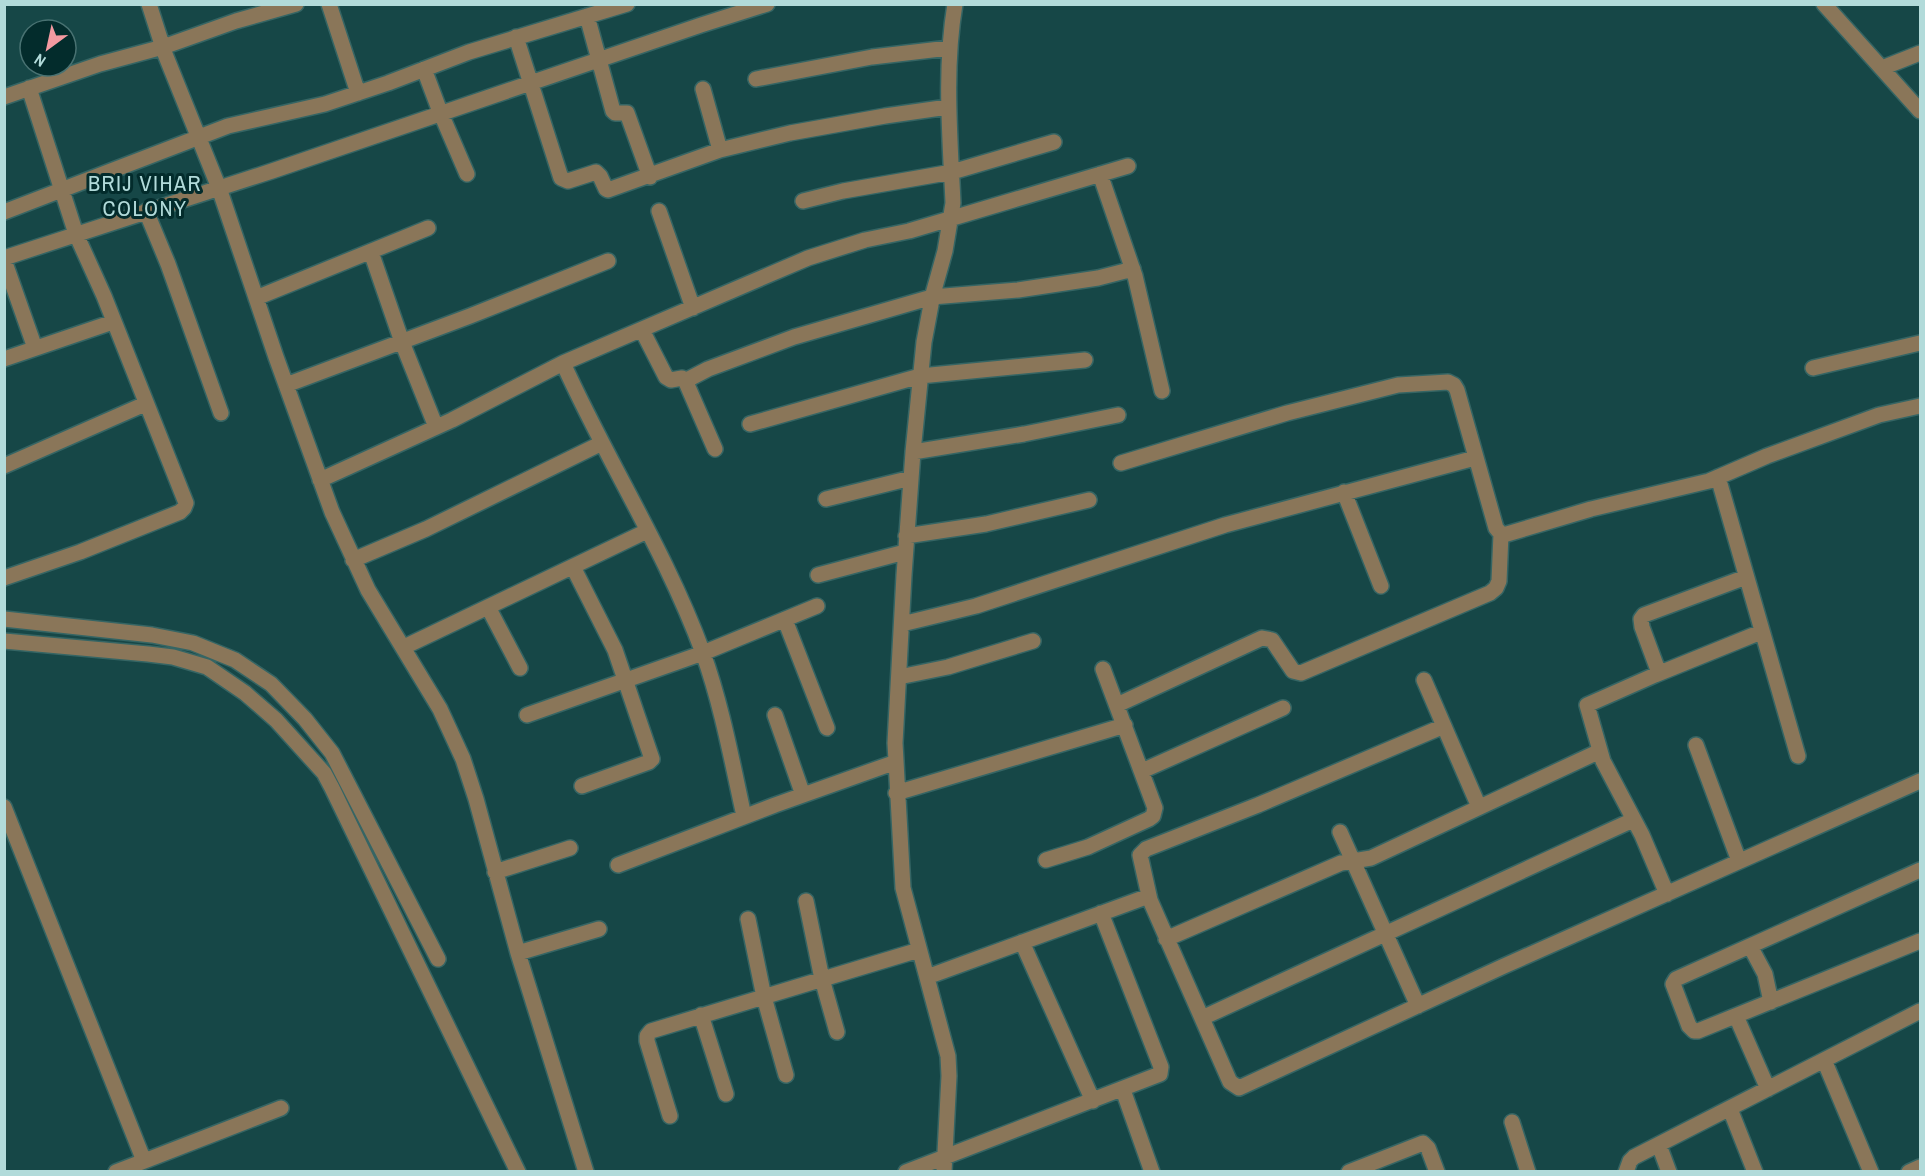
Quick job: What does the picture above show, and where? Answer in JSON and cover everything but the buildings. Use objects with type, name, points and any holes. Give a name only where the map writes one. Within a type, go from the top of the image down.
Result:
[{"type":"street","points":[[149,4],[163,47],[219,188],[320,480],[353,560],[385,620],[404,647],[440,709],[463,759],[518,954],[586,1172]]},
{"type":"street","points":[[4,97],[100,64],[163,47],[236,21],[296,4]]},
{"type":"street","points":[[329,4],[358,93]]},
{"type":"street","points":[[35,348],[4,259],[441,114],[701,24],[767,4]]},
{"type":"street","points":[[944,1172],[948,1056],[903,888],[896,762],[905,552],[912,452],[924,342],[932,297],[952,218],[948,107],[949,48],[955,4]]},
{"type":"street","points":[[1826,5],[1920,111]]},
{"type":"street","points":[[4,212],[228,126],[302,110],[358,93],[469,52],[618,6]]},
{"type":"street","points":[[587,16],[613,111],[615,113],[627,112],[650,177]]},
{"type":"street","points":[[516,37],[559,175],[563,181],[568,181],[596,172],[606,189],[611,190],[720,150],[820,127],[948,107]]},
{"type":"street","points":[[756,79],[872,57],[949,48]]},
{"type":"street","points":[[1882,68],[1920,53]]},
{"type":"street","points":[[424,69],[467,174]]},
{"type":"street","points":[[4,578],[127,534],[184,508],[185,498],[76,234],[29,88]]},
{"type":"street","points":[[703,89],[720,150]]},
{"type":"street","points":[[803,201],[843,191],[952,172],[1054,142]]},
{"type":"street","points":[[320,480],[436,427],[563,363],[808,258],[865,240],[909,231],[1128,166]]},
{"type":"street","points":[[1100,174],[1133,269],[1162,391]]},
{"type":"street","points":[[146,211],[221,413]]},
{"type":"street","points":[[659,211],[693,308]]},
{"type":"street","points":[[256,298],[428,228]]},
{"type":"street","points":[[371,252],[402,342],[436,427]]},
{"type":"street","points":[[286,385],[608,261]]},
{"type":"street","points":[[685,381],[708,369],[794,337],[932,297],[1018,290],[1098,278],[1133,269]]},
{"type":"street","points":[[4,359],[113,322]]},
{"type":"street","points":[[642,330],[666,378],[671,380],[682,378],[685,381],[715,449]]},
{"type":"street","points":[[1813,368],[1920,343]]},
{"type":"street","points":[[750,424],[920,376],[1085,360]]},
{"type":"street","points":[[563,363],[671,578],[703,653],[717,700],[744,816]]},
{"type":"street","points":[[1117,705],[1262,638],[1272,640],[1293,671],[1301,673],[1490,593],[1496,588],[1498,581],[1501,534],[1493,522],[1457,390],[1454,385],[1440,381],[1398,385],[1287,413],[1121,463]]},
{"type":"street","points":[[4,466],[145,404]]},
{"type":"street","points":[[1501,534],[1591,509],[1709,481],[1767,456],[1879,415],[1920,405]]},
{"type":"street","points":[[912,452],[1024,434],[1118,415]]},
{"type":"street","points":[[353,560],[426,529],[602,443]]},
{"type":"street","points":[[902,624],[976,606],[1225,525],[1475,458]]},
{"type":"street","points":[[1718,477],[1798,756]]},
{"type":"street","points":[[826,499],[911,478]]},
{"type":"street","points":[[1344,492],[1381,586]]},
{"type":"street","points":[[906,536],[986,524],[1089,500]]},
{"type":"street","points":[[404,647],[647,531]]},
{"type":"street","points":[[818,575],[905,552]]},
{"type":"street","points":[[573,567],[615,650],[652,759],[582,786]]},
{"type":"street","points":[[1659,673],[1642,627],[1641,619],[1644,615],[1746,577]]},
{"type":"street","points":[[527,715],[703,653],[818,606]]},
{"type":"street","points":[[488,607],[520,668]]},
{"type":"street","points":[[4,620],[152,635],[193,643],[235,660],[272,684],[305,719],[332,753],[438,959]]},
{"type":"street","points":[[785,620],[827,728]]},
{"type":"street","points":[[1667,894],[1600,751],[1587,705],[1761,632]]},
{"type":"street","points":[[4,641],[148,654],[192,662],[207,667],[222,676],[276,720],[324,773],[518,1172]]},
{"type":"street","points":[[899,677],[948,667],[1033,641]]},
{"type":"street","points":[[1046,860],[1088,847],[1153,816],[1155,808],[1104,669]]},
{"type":"street","points":[[1424,680],[1479,807]]},
{"type":"street","points":[[1142,771],[1282,708]]},
{"type":"street","points":[[775,715],[803,795]]},
{"type":"street","points":[[896,793],[1125,725]]},
{"type":"street","points":[[1444,726],[1258,805],[1146,849],[1140,855],[1150,900],[1166,939],[1230,1082],[1239,1088],[1920,781]]},
{"type":"street","points":[[1696,745],[1739,861]]},
{"type":"street","points":[[1166,939],[1341,863],[1371,858],[1600,751]]},
{"type":"street","points":[[618,865],[744,816],[896,762]]},
{"type":"street","points":[[4,807],[144,1161]]},
{"type":"street","points":[[1202,1018],[1634,820]]},
{"type":"street","points":[[1340,832],[1418,1006]]},
{"type":"street","points":[[495,872],[570,848]]},
{"type":"street","points":[[1920,870],[1676,979],[1673,984],[1689,1026],[1695,1031],[1920,941]]},
{"type":"street","points":[[927,977],[1142,897],[1150,900]]},
{"type":"street","points":[[806,901],[822,979],[837,1032]]},
{"type":"street","points":[[906,1172],[1158,1076],[1161,1071],[1101,913]]},
{"type":"street","points":[[748,919],[764,998],[786,1075]]},
{"type":"street","points":[[518,954],[599,929]]},
{"type":"street","points":[[1022,942],[1093,1101]]},
{"type":"street","points":[[1750,946],[1765,974],[1771,1002]]},
{"type":"street","points":[[670,1116],[647,1041],[647,1036],[651,1031],[919,950]]},
{"type":"street","points":[[1626,1172],[1630,1161],[1659,1145],[1920,1012]]},
{"type":"street","points":[[701,1015],[726,1094]]},
{"type":"street","points":[[1736,1016],[1768,1089]]},
{"type":"street","points":[[1824,1060],[1871,1172]]},
{"type":"street","points":[[1123,1090],[1152,1172]]},
{"type":"street","points":[[122,1171],[281,1108]]},
{"type":"street","points":[[1730,1109],[1755,1172]]},
{"type":"street","points":[[1512,1122],[1528,1172]]},
{"type":"street","points":[[1349,1172],[1423,1143],[1428,1148],[1437,1172]]},
{"type":"street","points":[[1659,1145],[1669,1172]]},
{"type":"street","points":[[1909,1172],[1920,1167]]},
{"type":"district","name":"BRIJ VIHAR COLONY","points":[[145,196]]}]
